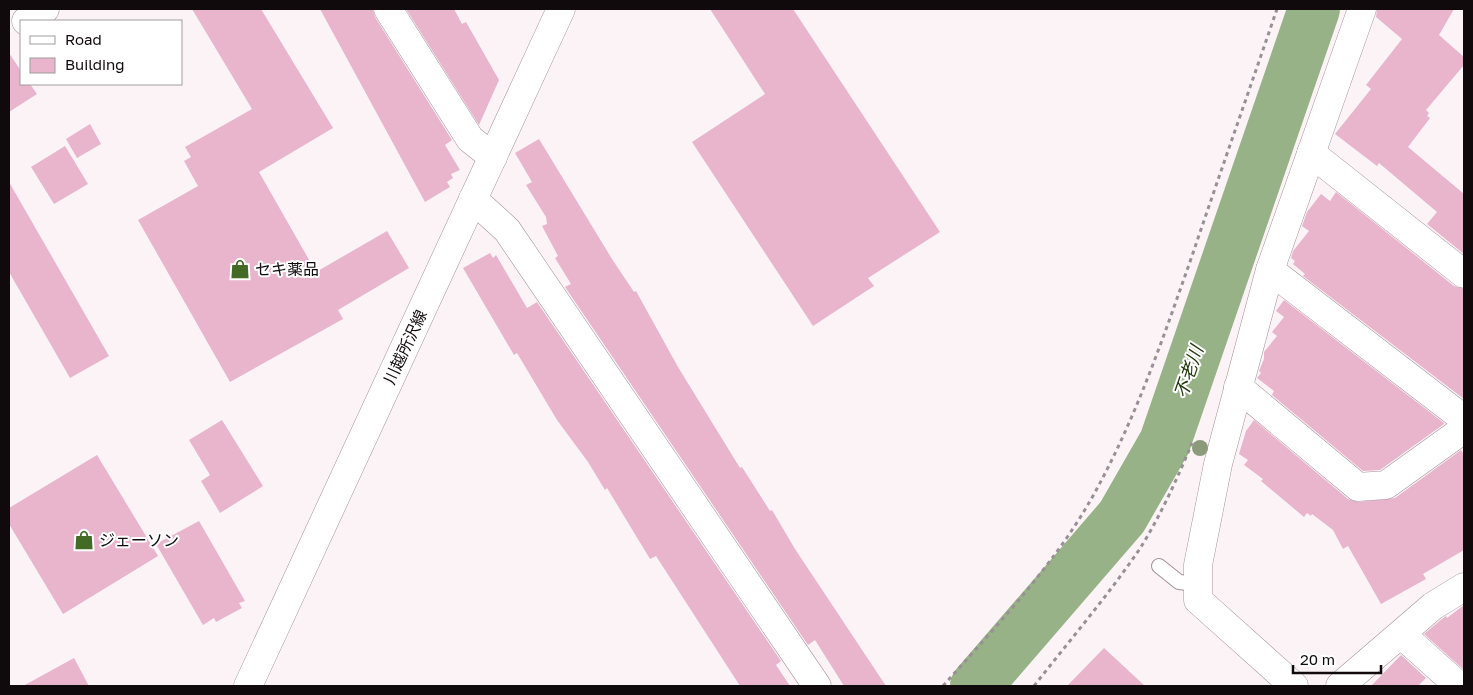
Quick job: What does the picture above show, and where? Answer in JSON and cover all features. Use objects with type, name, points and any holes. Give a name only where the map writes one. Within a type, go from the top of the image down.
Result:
[{"type":"street","points":[[28,20],[45,9]]},
{"type":"street","points":[[388,9],[470,139],[493,157]]},
{"type":"street","name":"川越所沢線","points":[[248,686],[561,9]]},
{"type":"street","points":[[1294,686],[1198,600],[1197,584],[1218,464],[1270,270],[1362,9]]},
{"type":"street","points":[[9,33],[20,25]]},
{"type":"street","points":[[1311,153],[1464,274]]},
{"type":"street","points":[[473,200],[507,230],[817,686]]},
{"type":"street","points":[[1270,270],[1464,419]]},
{"type":"street","points":[[1238,387],[1358,487],[1386,485],[1464,429]]},
{"type":"street","points":[[1340,686],[1360,667],[1402,635],[1433,606],[1464,586]]},
{"type":"street","points":[[1402,635],[1459,686]]},
{"type":"lane","points":[[1158,566],[1179,582],[1197,584]]},
{"type":"path","points":[[943,686],[1055,554],[1083,513],[1113,458],[1140,399],[1172,312],[1277,9]]},
{"type":"path","points":[[1034,686],[1080,630],[1139,549]]},
{"type":"building","name":"セキ薬品","points":[[192,9],[261,9],[333,128],[259,172],[316,272],[387,231],[409,268],[338,310],[343,319],[230,382],[138,220],[198,186],[184,161],[191,157],[185,147],[252,109]]},
{"type":"building","points":[[320,9],[373,9],[375,17],[452,140],[445,145],[460,170],[451,174],[453,178],[447,182],[450,187],[425,202]]},
{"type":"building","points":[[406,9],[454,9],[462,24],[466,22],[499,80],[479,125]]},
{"type":"building","points":[[710,9],[793,9],[940,232],[868,278],[874,286],[813,326],[692,142],[765,94]]},
{"type":"building","points":[[1377,9],[1454,9],[1439,35],[1464,57],[1464,65],[1426,110],[1429,113],[1427,116],[1430,118],[1408,147],[1464,194],[1464,254],[1427,224],[1437,212],[1379,163],[1377,166],[1335,134],[1371,89],[1366,85],[1402,39],[1376,17]]},
{"type":"building","points":[[9,53],[20,70],[20,85],[31,85],[37,94],[9,112]]},
{"type":"building","points":[[90,124],[101,144],[77,158],[66,139]]},
{"type":"building","points":[[539,139],[612,259],[634,292],[636,291],[678,367],[740,468],[742,467],[770,511],[772,510],[795,549],[886,686],[844,686],[815,640],[808,645],[565,287],[571,284],[555,258],[558,256],[542,226],[547,224],[546,217],[526,185],[532,182],[515,153]]},
{"type":"building","points":[[65,146],[88,184],[54,204],[31,167]]},
{"type":"building","points":[[9,182],[109,356],[70,378],[9,272]]},
{"type":"building","points":[[1336,192],[1454,286],[1464,289],[1464,399],[1303,276],[1305,274],[1293,264],[1295,261],[1291,258],[1293,251],[1309,231],[1302,226],[1307,212],[1321,194],[1330,201]]},
{"type":"building","points":[[490,253],[493,258],[496,255],[527,308],[537,302],[781,661],[776,665],[790,686],[740,686],[656,556],[650,559],[607,488],[605,490],[588,462],[557,420],[517,353],[514,355],[463,268]]},
{"type":"building","points":[[1284,300],[1444,424],[1380,470],[1363,471],[1272,395],[1274,391],[1257,378],[1261,373],[1259,371],[1264,359],[1264,352],[1277,336],[1272,332],[1284,317],[1276,311]]},
{"type":"building","points":[[222,420],[263,486],[220,513],[201,481],[210,475],[189,440]]},
{"type":"building","points":[[1254,420],[1348,499],[1358,502],[1395,498],[1461,450],[1464,455],[1464,550],[1423,574],[1426,579],[1381,604],[1348,546],[1343,549],[1333,530],[1312,514],[1311,516],[1307,513],[1304,517],[1261,481],[1263,479],[1244,465],[1248,460],[1239,454],[1246,431]]},
{"type":"building","name":"ジェーソン","points":[[97,455],[158,556],[63,614],[9,524],[9,508]]},
{"type":"building","points":[[199,521],[245,601],[239,603],[242,608],[216,622],[214,618],[203,625],[156,544]]},
{"type":"building","points":[[1464,605],[1464,670],[1424,634],[1446,616],[1447,618]]},
{"type":"building","points":[[1104,648],[1145,686],[1067,686]]},
{"type":"building","points":[[1401,655],[1426,678],[1418,686],[1371,686]]},
{"type":"building","points":[[74,658],[89,686],[23,686]]},
{"type":"waterway","name":"不老川","points":[[976,686],[1122,517],[1165,442],[1314,9]]},
{"type":"place","name":"セキ薬品","points":[[240,269]]},
{"type":"place","name":"ジェーソン","points":[[84,540]]}]
